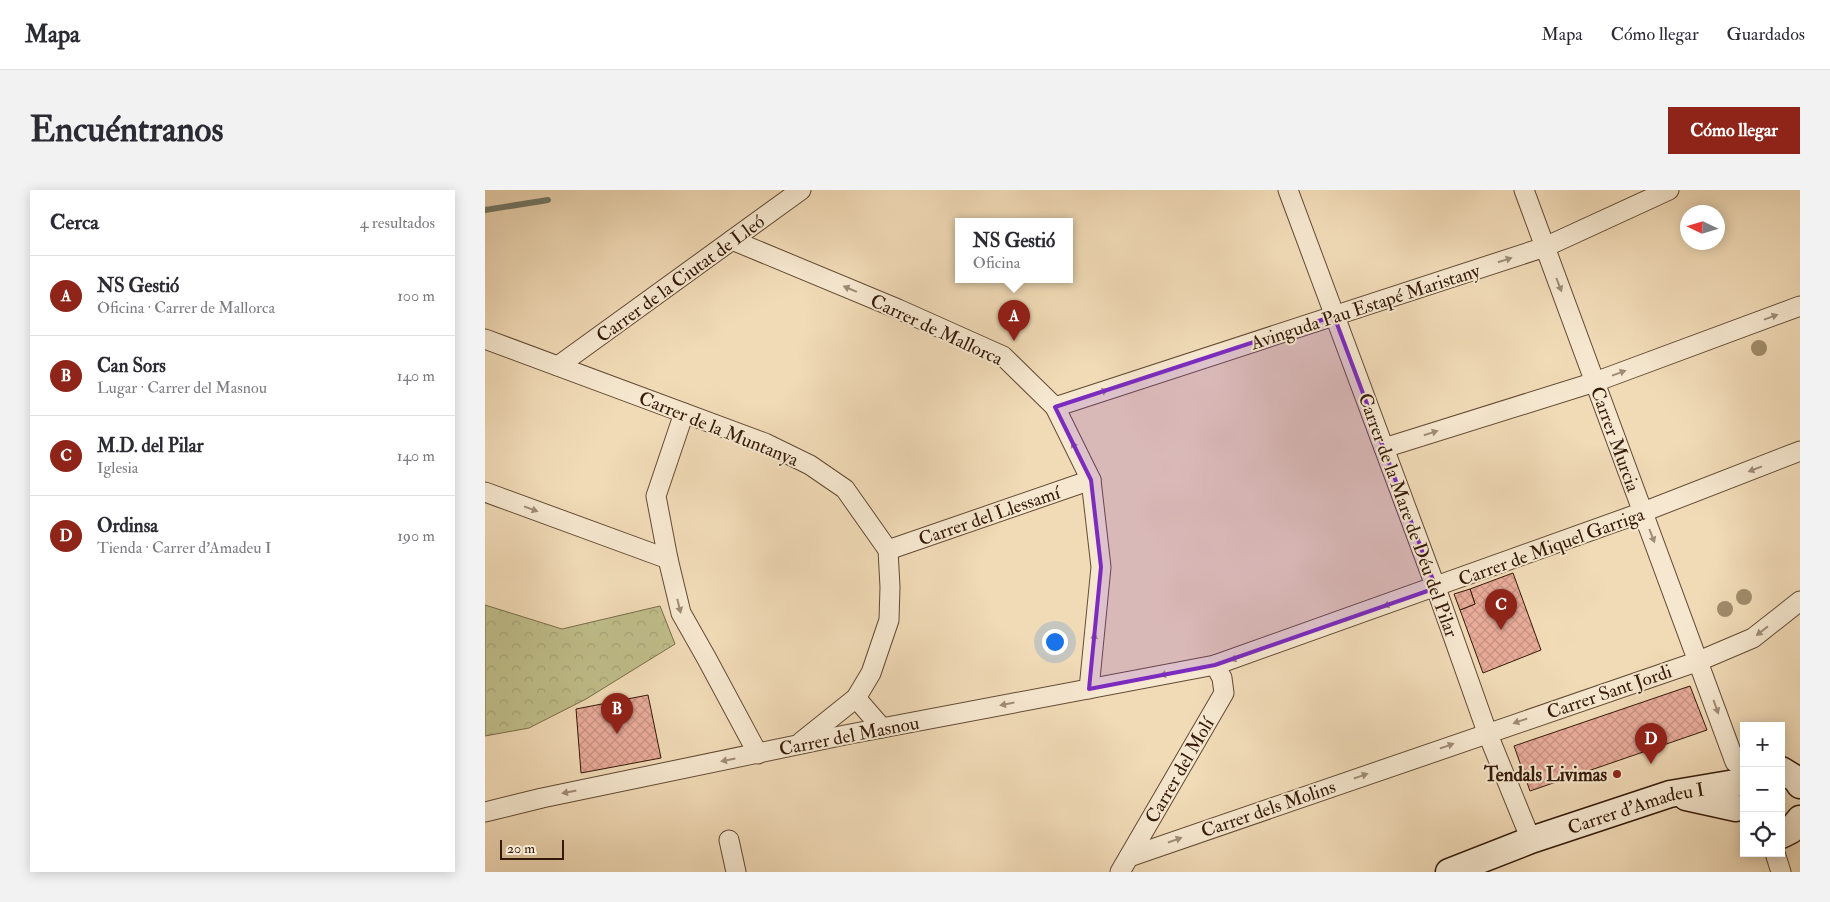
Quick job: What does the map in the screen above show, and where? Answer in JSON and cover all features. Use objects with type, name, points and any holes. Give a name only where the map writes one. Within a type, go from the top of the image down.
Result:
[{"type":"street","name":"Carrer de la Ciutat de Lleó","points":[[558,366],[801,190]]},
{"type":"street","name":"Carrer de la Mare de Déu del Pilar","points":[[1288,190],[1436,588],[1487,732],[1531,840]]},
{"type":"street","name":"Carrer Murcia","points":[[1525,190],[1740,771]]},
{"type":"street","name":"Avinguda Pau Estapé Maristany","points":[[1055,408],[1545,247],[1669,190]]},
{"type":"street","name":"Carrer de Mallorca","points":[[731,240],[898,309],[1003,356],[1055,408],[1091,480],[1101,567],[1089,689]]},
{"type":"street","points":[[1384,448],[1595,382],[1800,306]]},
{"type":"street","name":"Carrer de la Muntanya","points":[[485,339],[765,443],[810,465],[845,489],[888,550]]},
{"type":"street","points":[[685,413],[657,496],[668,559],[681,614],[758,754]]},
{"type":"street","name":"Carrer de Miquel Garriga","points":[[1215,665],[1436,588],[1643,512],[1800,451]]},
{"type":"street","name":"Carrer del Llessamí","points":[[888,550],[1091,480]]},
{"type":"street","points":[[485,492],[668,559]]},
{"type":"street","points":[[797,746],[856,698],[871,673],[889,620],[888,550]]},
{"type":"street","name":"Carrer Sant Jordi","points":[[1407,760],[1699,661],[1753,638],[1800,601]]},
{"type":"street","name":"Carrer del Masnou","points":[[485,812],[541,798],[882,728],[1215,665]]},
{"type":"street","name":"Carrer del Molí","points":[[1125,864],[1224,693],[1222,678],[1215,665]]},
{"type":"street","points":[[856,698],[882,728]]},
{"type":"street","name":"Carrer dels Molins","points":[[1125,864],[1407,760]]},
{"type":"street","points":[[1785,768],[1800,764]]},
{"type":"street","points":[[1785,772],[1796,779],[1800,785]]},
{"type":"street","name":"Carrer d'Amadeu I","points":[[1449,872],[1531,840],[1670,794],[1740,778]]},
{"type":"street","points":[[1740,784],[1737,790],[1740,816]]},
{"type":"street","name":"Carrer d'Amadeu I","points":[[1670,794],[1740,816]]},
{"type":"street","points":[[729,840],[736,872]]},
{"type":"highlighted area","points":[[1334,316],[1436,588],[1215,665],[1089,689],[1101,567],[1091,480],[1055,407]]},
{"type":"green space","points":[[485,605],[562,629],[660,606],[675,644],[586,699],[529,728],[485,736]]},
{"type":"building","points":[[1513,573],[1541,650],[1483,673],[1460,610],[1475,604],[1470,589]]},
{"type":"building","points":[[1470,589],[1475,604],[1460,610],[1454,594]]},
{"type":"building","points":[[1690,686],[1707,730],[1530,791],[1514,746]]},
{"type":"building","points":[[648,695],[661,758],[581,773],[576,709]]},
{"type":"waterway","points":[[485,210],[548,200]]},
{"type":"place","name":"NS Gestió","points":[[1014,341]]},
{"type":"place","name":"M.D. del Pilar","points":[[1501,630]]},
{"type":"place","name":"Can Sors","points":[[617,734]]},
{"type":"place","name":"Ordinsa","points":[[1651,764]]},
{"type":"place","name":"Tendals Livimas","points":[[1617,774]]}]
